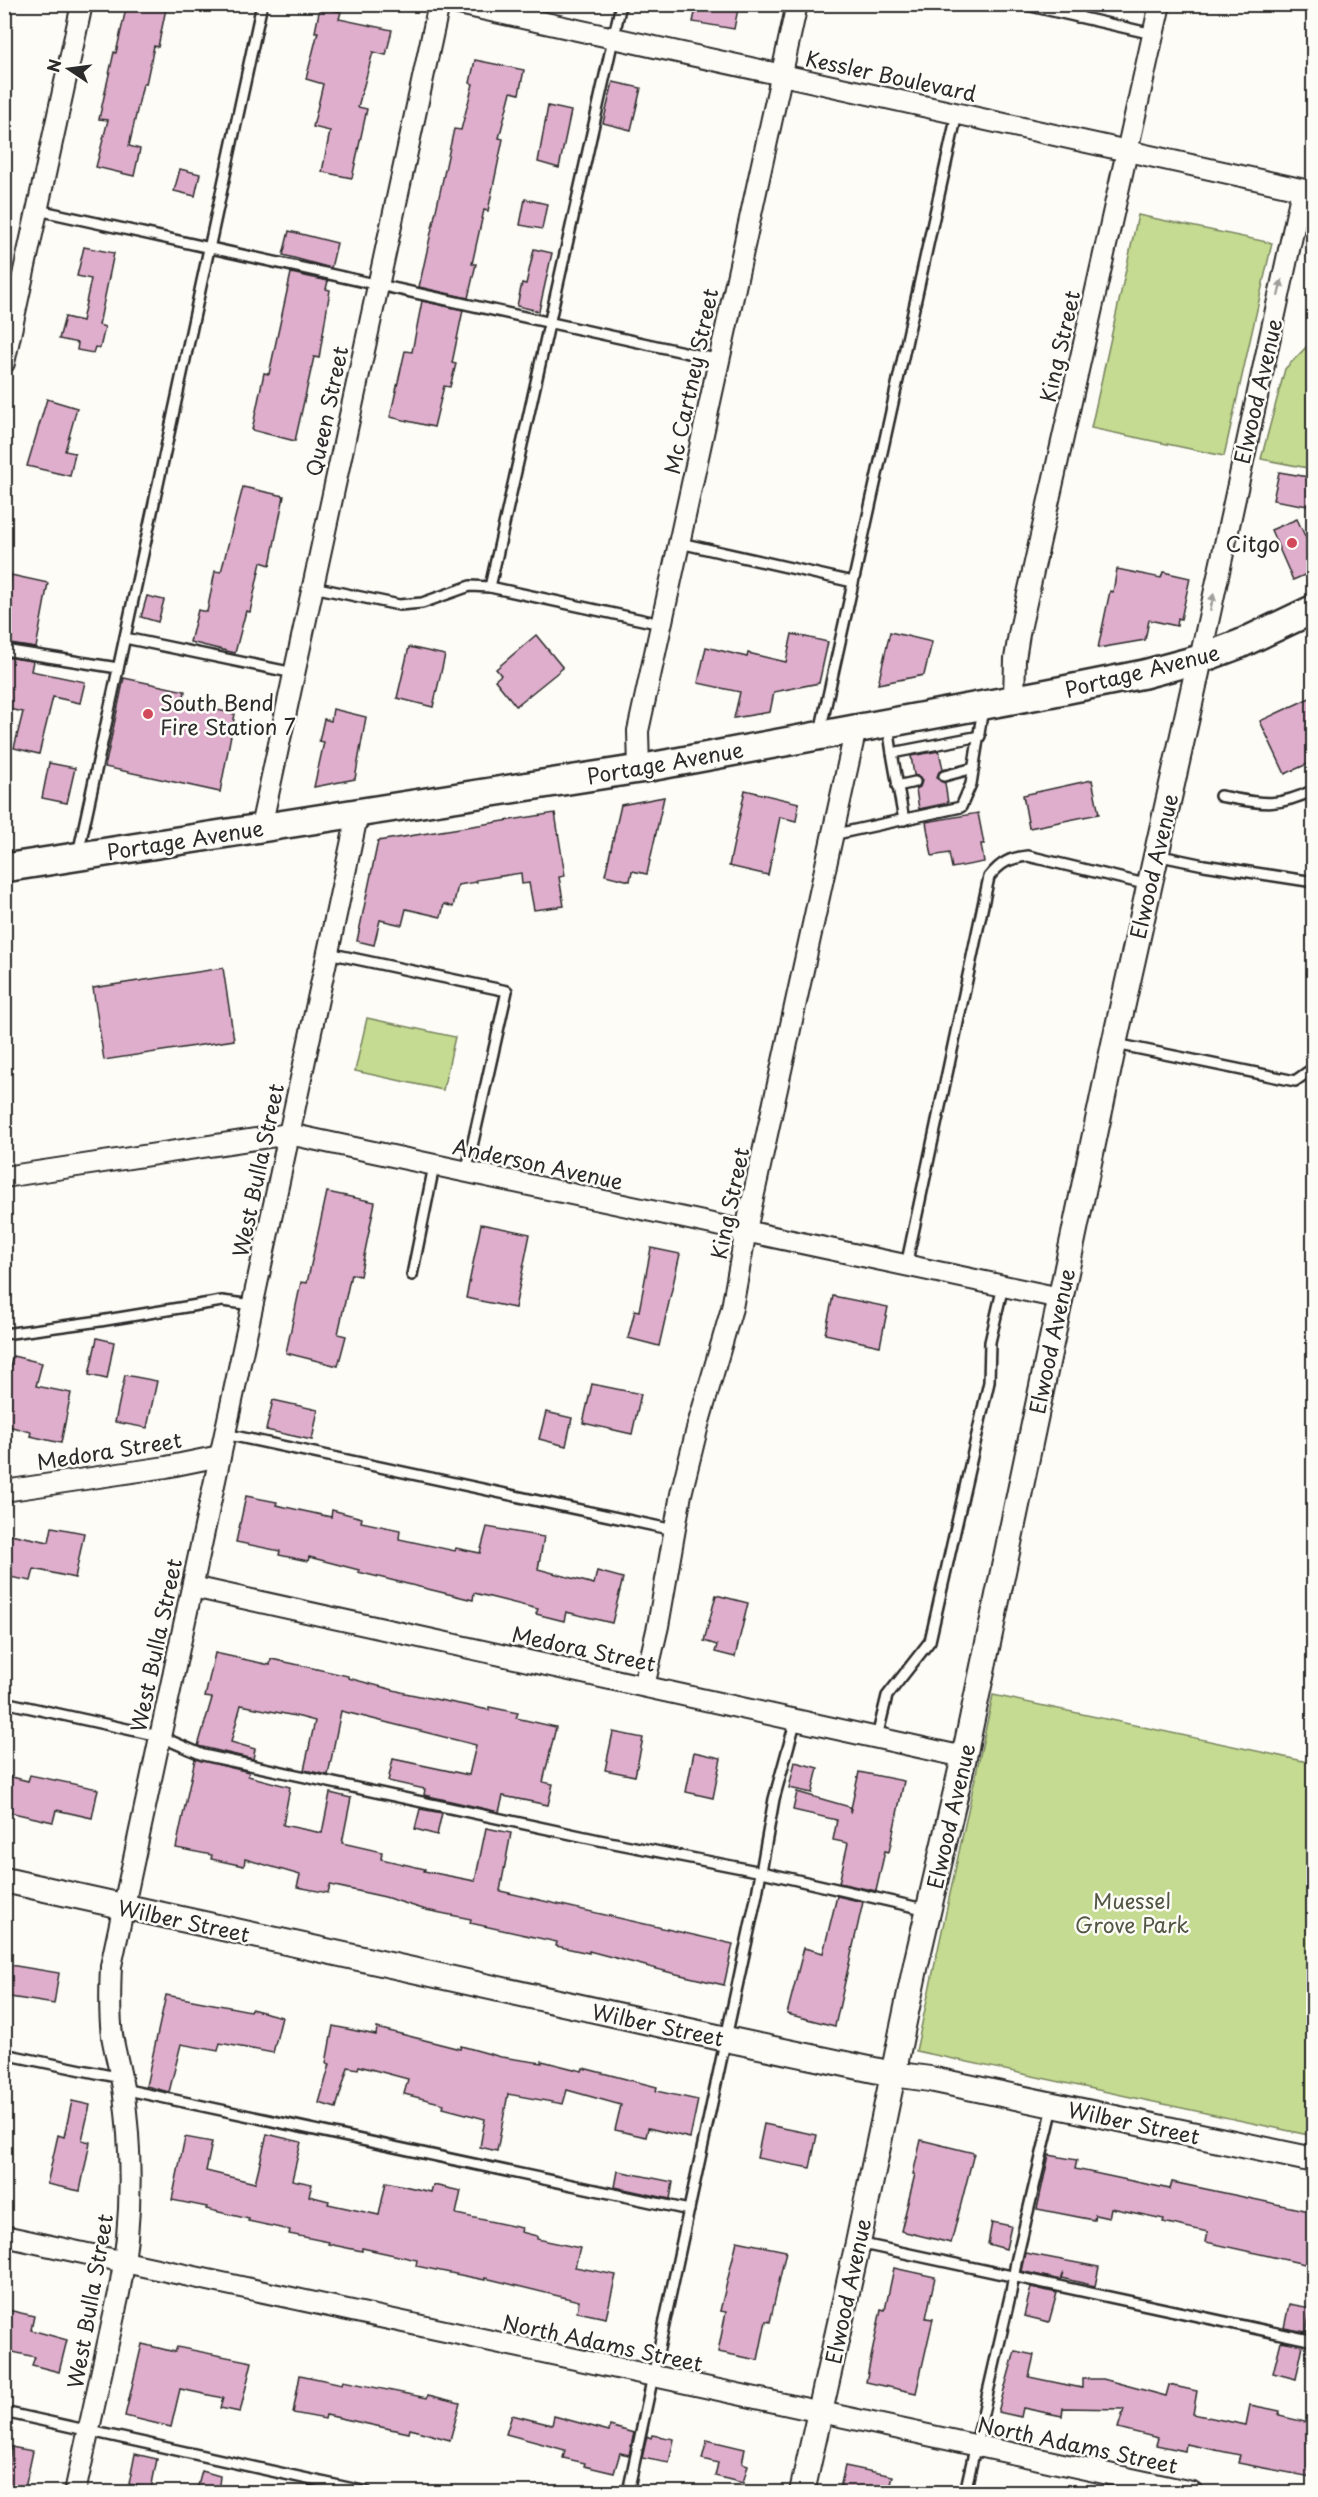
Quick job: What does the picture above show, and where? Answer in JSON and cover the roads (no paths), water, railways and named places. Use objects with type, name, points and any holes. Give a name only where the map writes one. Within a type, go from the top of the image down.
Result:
[{"type":"main road","name":"Portage Avenue","points":[[4,868],[639,769],[1014,700],[1144,674],[1200,659],[1240,644],[1314,609]]},
{"type":"street","points":[[4,363],[82,4]]},
{"type":"street","name":"Queen Street","points":[[261,827],[439,4]]},
{"type":"street","name":"Kessler Boulevard","points":[[459,4],[1308,191]]},
{"type":"street","name":"Mc Cartney Street","points":[[639,769],[638,731],[796,4]]},
{"type":"street","name":"King Street","points":[[1014,700],[1015,659],[1019,634],[1160,4]]},
{"type":"street","name":"Elwood Avenue","points":[[802,2493],[858,2243],[928,1910],[964,1756],[1114,1044],[1308,191]]},
{"type":"street","name":"King Street","points":[[644,1686],[658,1626],[674,1530],[698,1425],[732,1308],[746,1230],[856,728]]},
{"type":"street","name":"West Bulla Street","points":[[75,2493],[125,2263],[131,2206],[130,2160],[122,2084],[112,2033],[111,1966],[358,812]]},
{"type":"street","name":"Anderson Avenue","points":[[4,1178],[288,1134],[1060,1298]]},
{"type":"street","name":"Medora Street","points":[[4,1491],[166,1467],[220,1456]]},
{"type":"street","name":"Medora Street","points":[[193,1587],[964,1756]]},
{"type":"street","name":"Wilber Street","points":[[4,1880],[726,2039],[1053,2104],[1314,2160]]},
{"type":"street","name":"North Adams Street","points":[[4,2236],[1192,2493]]},
{"type":"lane","points":[[78,856],[262,4]]},
{"type":"lane","points":[[490,587],[621,4]]},
{"type":"lane","points":[[1022,4],[1153,34]]},
{"type":"lane","points":[[1078,17],[1081,4]]},
{"type":"lane","points":[[820,735],[957,114]]},
{"type":"lane","points":[[38,210],[720,360]]},
{"type":"lane","points":[[680,543],[853,582]]},
{"type":"lane","points":[[313,587],[399,605],[422,603],[470,586],[490,587],[662,624]]},
{"type":"lane","points":[[125,638],[294,673]]},
{"type":"lane","points":[[4,650],[118,668]]},
{"type":"lane","points":[[832,836],[961,807],[971,784],[983,705]]},
{"type":"lane","points":[[887,723],[904,820]]},
{"type":"lane","points":[[892,753],[980,736]]},
{"type":"lane","points":[[944,776],[974,768]]},
{"type":"lane","points":[[897,786],[915,782]]},
{"type":"lane","points":[[1220,796],[1269,805],[1299,797],[1314,790]]},
{"type":"lane","points":[[1156,855],[1204,866],[1314,882]]},
{"type":"lane","points":[[906,1266],[989,876],[999,865],[1013,857],[1028,856],[1149,885]]},
{"type":"lane","points":[[328,952],[507,991],[466,1173]]},
{"type":"lane","points":[[1114,1044],[1295,1081],[1312,1069],[1314,1063]]},
{"type":"lane","points":[[412,1275],[435,1166]]},
{"type":"lane","points":[[878,1737],[887,1696],[930,1641],[989,1382],[990,1342],[1003,1286]]},
{"type":"lane","points":[[4,1334],[100,1322],[222,1301],[253,1305]]},
{"type":"lane","points":[[225,1434],[674,1530]]},
{"type":"lane","points":[[4,1702],[159,1736],[203,1755],[599,1840],[762,1872],[928,1910]]},
{"type":"lane","points":[[628,2493],[762,1872],[774,1799],[796,1719]]},
{"type":"lane","points":[[4,2054],[122,2084],[689,2210]]},
{"type":"lane","points":[[965,2493],[1053,2104]]},
{"type":"lane","points":[[858,2243],[1314,2341]]},
{"type":"lane","points":[[4,2412],[367,2493]]},
{"type":"place","name":"Citgo","points":[[1292,543]]},
{"type":"place","name":"South Bend Fire Station 7","points":[[148,714]]},
{"type":"park label","name":"Muessel Grove Park","points":[[1132,1912]]}]
